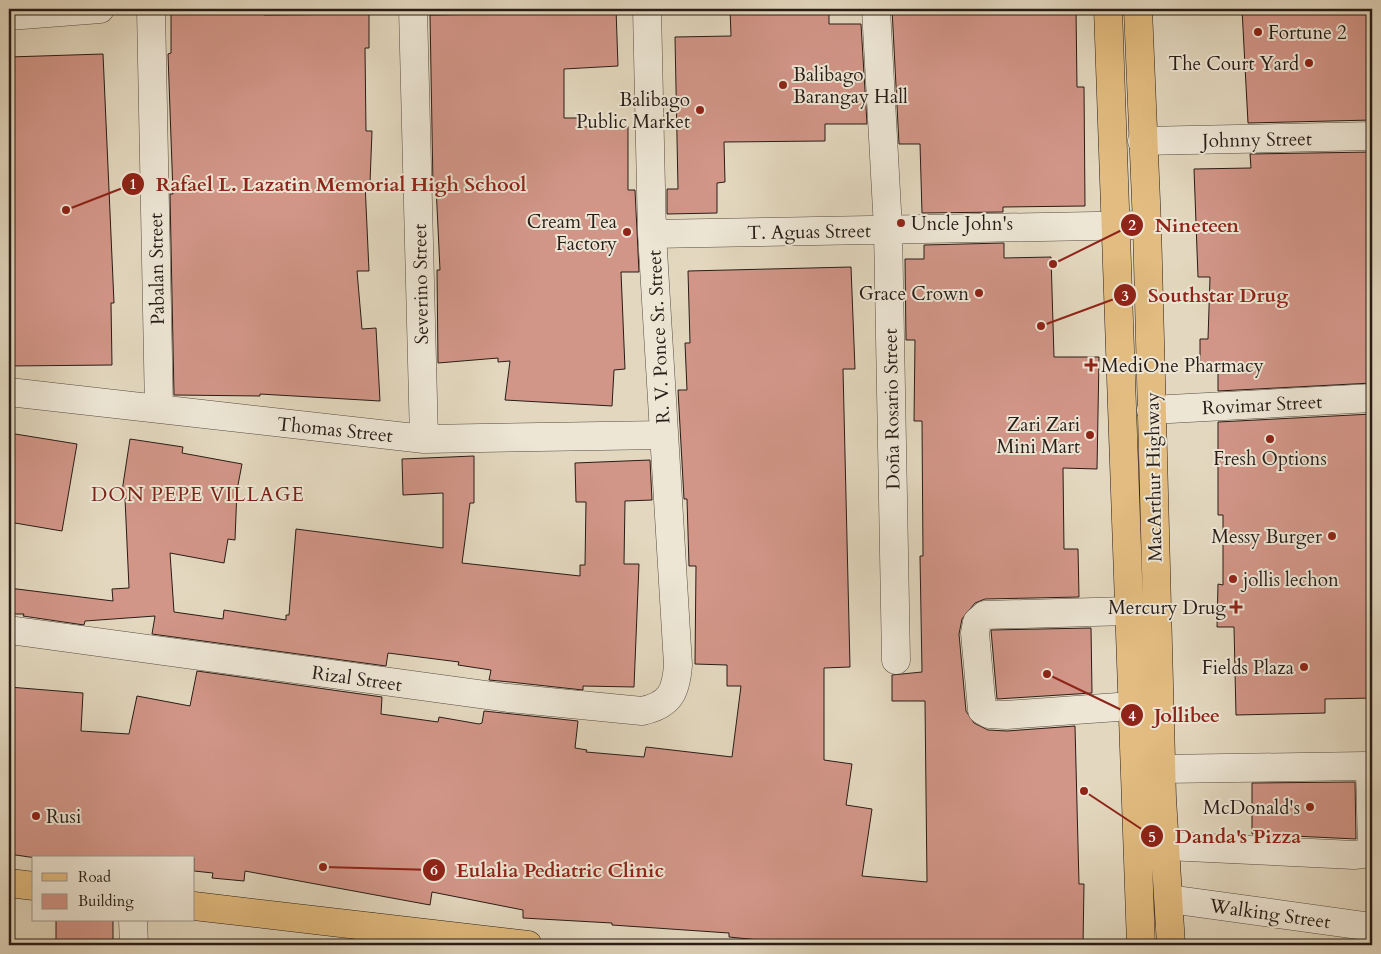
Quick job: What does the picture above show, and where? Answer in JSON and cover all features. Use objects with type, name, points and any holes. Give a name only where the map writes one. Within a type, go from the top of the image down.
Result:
[{"type":"main road","name":"MacArthur Highway","points":[[1108,9],[1141,945]]},
{"type":"main road","name":"MacArthur Highway","points":[[1138,9],[1147,225],[1162,769],[1171,945]]},
{"type":"main road","points":[[9,884],[32,886]]},
{"type":"main road","points":[[195,906],[373,936],[528,945]]},
{"type":"street","points":[[9,16],[100,9]]},
{"type":"street","name":"Pabalan Street","points":[[151,9],[158,409]]},
{"type":"street","name":"Severino Street","points":[[412,9],[424,439]]},
{"type":"street","name":"R. V. Ponce Sr. Street","points":[[648,9],[652,234],[678,665]]},
{"type":"street","name":"Doña Rosario Street","points":[[876,9],[888,229],[896,660]]},
{"type":"street","name":"Johnny Street","points":[[1142,141],[1372,136]]},
{"type":"street","name":"T. Aguas Street","points":[[652,234],[1147,225]]},
{"type":"street","name":"Thomas Street","points":[[9,392],[424,439],[663,435]]},
{"type":"street","name":"Rovimar Street","points":[[1151,410],[1372,398]]},
{"type":"street","points":[[1128,611],[985,615],[978,622],[975,633],[982,710],[990,714],[1006,715],[1132,706]]},
{"type":"street","name":"Rizal Street","points":[[9,630],[461,692],[642,711],[654,709],[665,703],[673,692],[678,665]]},
{"type":"street","points":[[1162,769],[1365,766],[1370,770],[1372,849],[1370,852],[1354,855],[1166,846]]},
{"type":"street","name":"Walking Street","points":[[1169,899],[1372,927]]},
{"type":"street","points":[[133,922],[134,945]]},
{"type":"building","points":[[171,9],[264,9],[264,15],[369,14],[369,48],[365,48],[366,131],[372,131],[370,183],[365,183],[369,271],[357,271],[362,329],[376,328],[380,401],[260,394],[260,396],[174,395],[170,194],[173,194],[168,54],[171,53]]},
{"type":"building","points":[[616,9],[618,66],[564,69],[564,118],[579,118],[579,127],[628,126],[628,190],[635,190],[639,272],[621,272],[625,369],[614,370],[612,406],[505,400],[510,361],[498,362],[498,358],[438,363],[437,270],[440,270],[436,186],[433,186],[430,15],[497,14],[497,10]]},
{"type":"building","points":[[730,9],[829,9],[829,24],[861,24],[867,124],[825,124],[825,141],[724,142],[725,182],[717,183],[717,213],[667,214],[667,189],[678,189],[675,37],[731,36]]},
{"type":"building","points":[[892,9],[1076,9],[1077,87],[1084,87],[1085,206],[1003,207],[1003,212],[922,213],[920,144],[899,144]]},
{"type":"building","name":"The Court Yard","points":[[1242,9],[1372,9],[1372,120],[1248,123]]},
{"type":"building","points":[[103,54],[114,303],[111,303],[112,365],[9,366],[9,57]]},
{"type":"building","points":[[1372,152],[1372,383],[1218,391],[1218,370],[1200,370],[1200,339],[1208,339],[1210,277],[1198,277],[1194,169],[1251,168],[1250,154]]},
{"type":"building","points":[[1004,243],[1004,258],[1051,257],[1054,357],[1099,357],[1097,469],[1063,468],[1064,549],[1078,549],[1079,597],[985,599],[975,603],[962,619],[959,634],[966,711],[974,723],[988,730],[1007,731],[1075,726],[1079,884],[1084,884],[1083,945],[822,945],[779,942],[729,937],[729,933],[523,918],[523,910],[432,892],[430,905],[245,871],[244,881],[212,878],[213,873],[195,871],[195,856],[32,857],[9,854],[9,687],[83,693],[81,731],[129,734],[137,696],[190,706],[197,671],[382,697],[381,714],[438,722],[439,717],[479,724],[482,723],[484,711],[578,721],[575,748],[587,750],[586,752],[644,757],[646,747],[732,757],[741,686],[727,686],[727,665],[695,664],[696,566],[689,566],[687,499],[684,499],[678,390],[687,390],[685,343],[690,343],[688,271],[851,267],[855,369],[843,369],[850,667],[824,668],[824,760],[852,764],[846,805],[872,809],[862,876],[927,882],[925,701],[892,701],[892,675],[922,672],[920,556],[923,556],[922,421],[914,421],[915,340],[906,340],[905,259],[924,259],[924,245]]},
{"type":"building","points":[[1372,414],[1372,698],[1325,699],[1325,713],[1236,715],[1234,627],[1217,627],[1218,584],[1223,585],[1223,515],[1218,515],[1218,422]]},
{"type":"building","points":[[9,433],[77,444],[62,531],[9,522]]},
{"type":"building","points":[[130,439],[183,447],[182,453],[242,464],[237,490],[235,540],[228,539],[224,563],[170,553],[174,612],[223,619],[224,610],[286,620],[286,615],[289,615],[296,529],[443,548],[443,493],[403,495],[402,459],[474,456],[474,503],[470,503],[462,563],[580,576],[580,565],[585,565],[586,502],[576,502],[575,463],[650,460],[652,500],[625,501],[624,564],[639,564],[634,687],[583,686],[583,690],[489,680],[491,670],[458,665],[459,662],[388,653],[386,666],[152,634],[155,616],[85,621],[84,625],[23,616],[24,614],[9,614],[9,588],[113,601],[112,589],[129,588],[125,498],[121,498]]},
{"type":"building","points":[[1091,628],[1092,693],[997,699],[991,630]]},
{"type":"building","name":"McDonald's","points":[[1355,782],[1356,839],[1252,834],[1252,783]]},
{"type":"building","points":[[56,922],[113,922],[113,945],[56,945]]},
{"type":"place","name":"Fortune 2","points":[[1258,32]]},
{"type":"place","name":"The Court Yard","points":[[1309,63]]},
{"type":"place","name":"Balibago Barangay Hall","points":[[783,85]]},
{"type":"place","name":"Balibago Public Market","points":[[700,110]]},
{"type":"place","name":"Rafael L. Lazatin Memorial High School","points":[[66,210]]},
{"type":"place","name":"Uncle John's","points":[[901,223]]},
{"type":"place","name":"Cream Tea Factory","points":[[627,232]]},
{"type":"place","name":"Nineteen","points":[[1053,264]]},
{"type":"place","name":"Grace Crown","points":[[979,293]]},
{"type":"place","name":"Southstar Drug","points":[[1041,326]]},
{"type":"place","name":"MediOne Pharmacy","points":[[1091,365]]},
{"type":"place","name":"Zari Zari Mini Mart","points":[[1090,435]]},
{"type":"place","name":"Fresh Options","points":[[1270,439]]},
{"type":"place","name":"Messy Burger","points":[[1332,536]]},
{"type":"place","name":"jollis lechon","points":[[1233,579]]},
{"type":"place","name":"Mercury Drug","points":[[1236,607]]},
{"type":"place","name":"Fields Plaza","points":[[1304,667]]},
{"type":"place","name":"Jollibee","points":[[1047,674]]},
{"type":"place","name":"Danda's Pizza","points":[[1084,791]]},
{"type":"place","name":"McDonald's","points":[[1310,807]]},
{"type":"place","name":"Rusi","points":[[36,816]]},
{"type":"place","name":"Eulalia Pediatric Clinic","points":[[323,867]]},
{"type":"district","name":"DON PEPE VILLAGE","points":[[198,494]]}]
